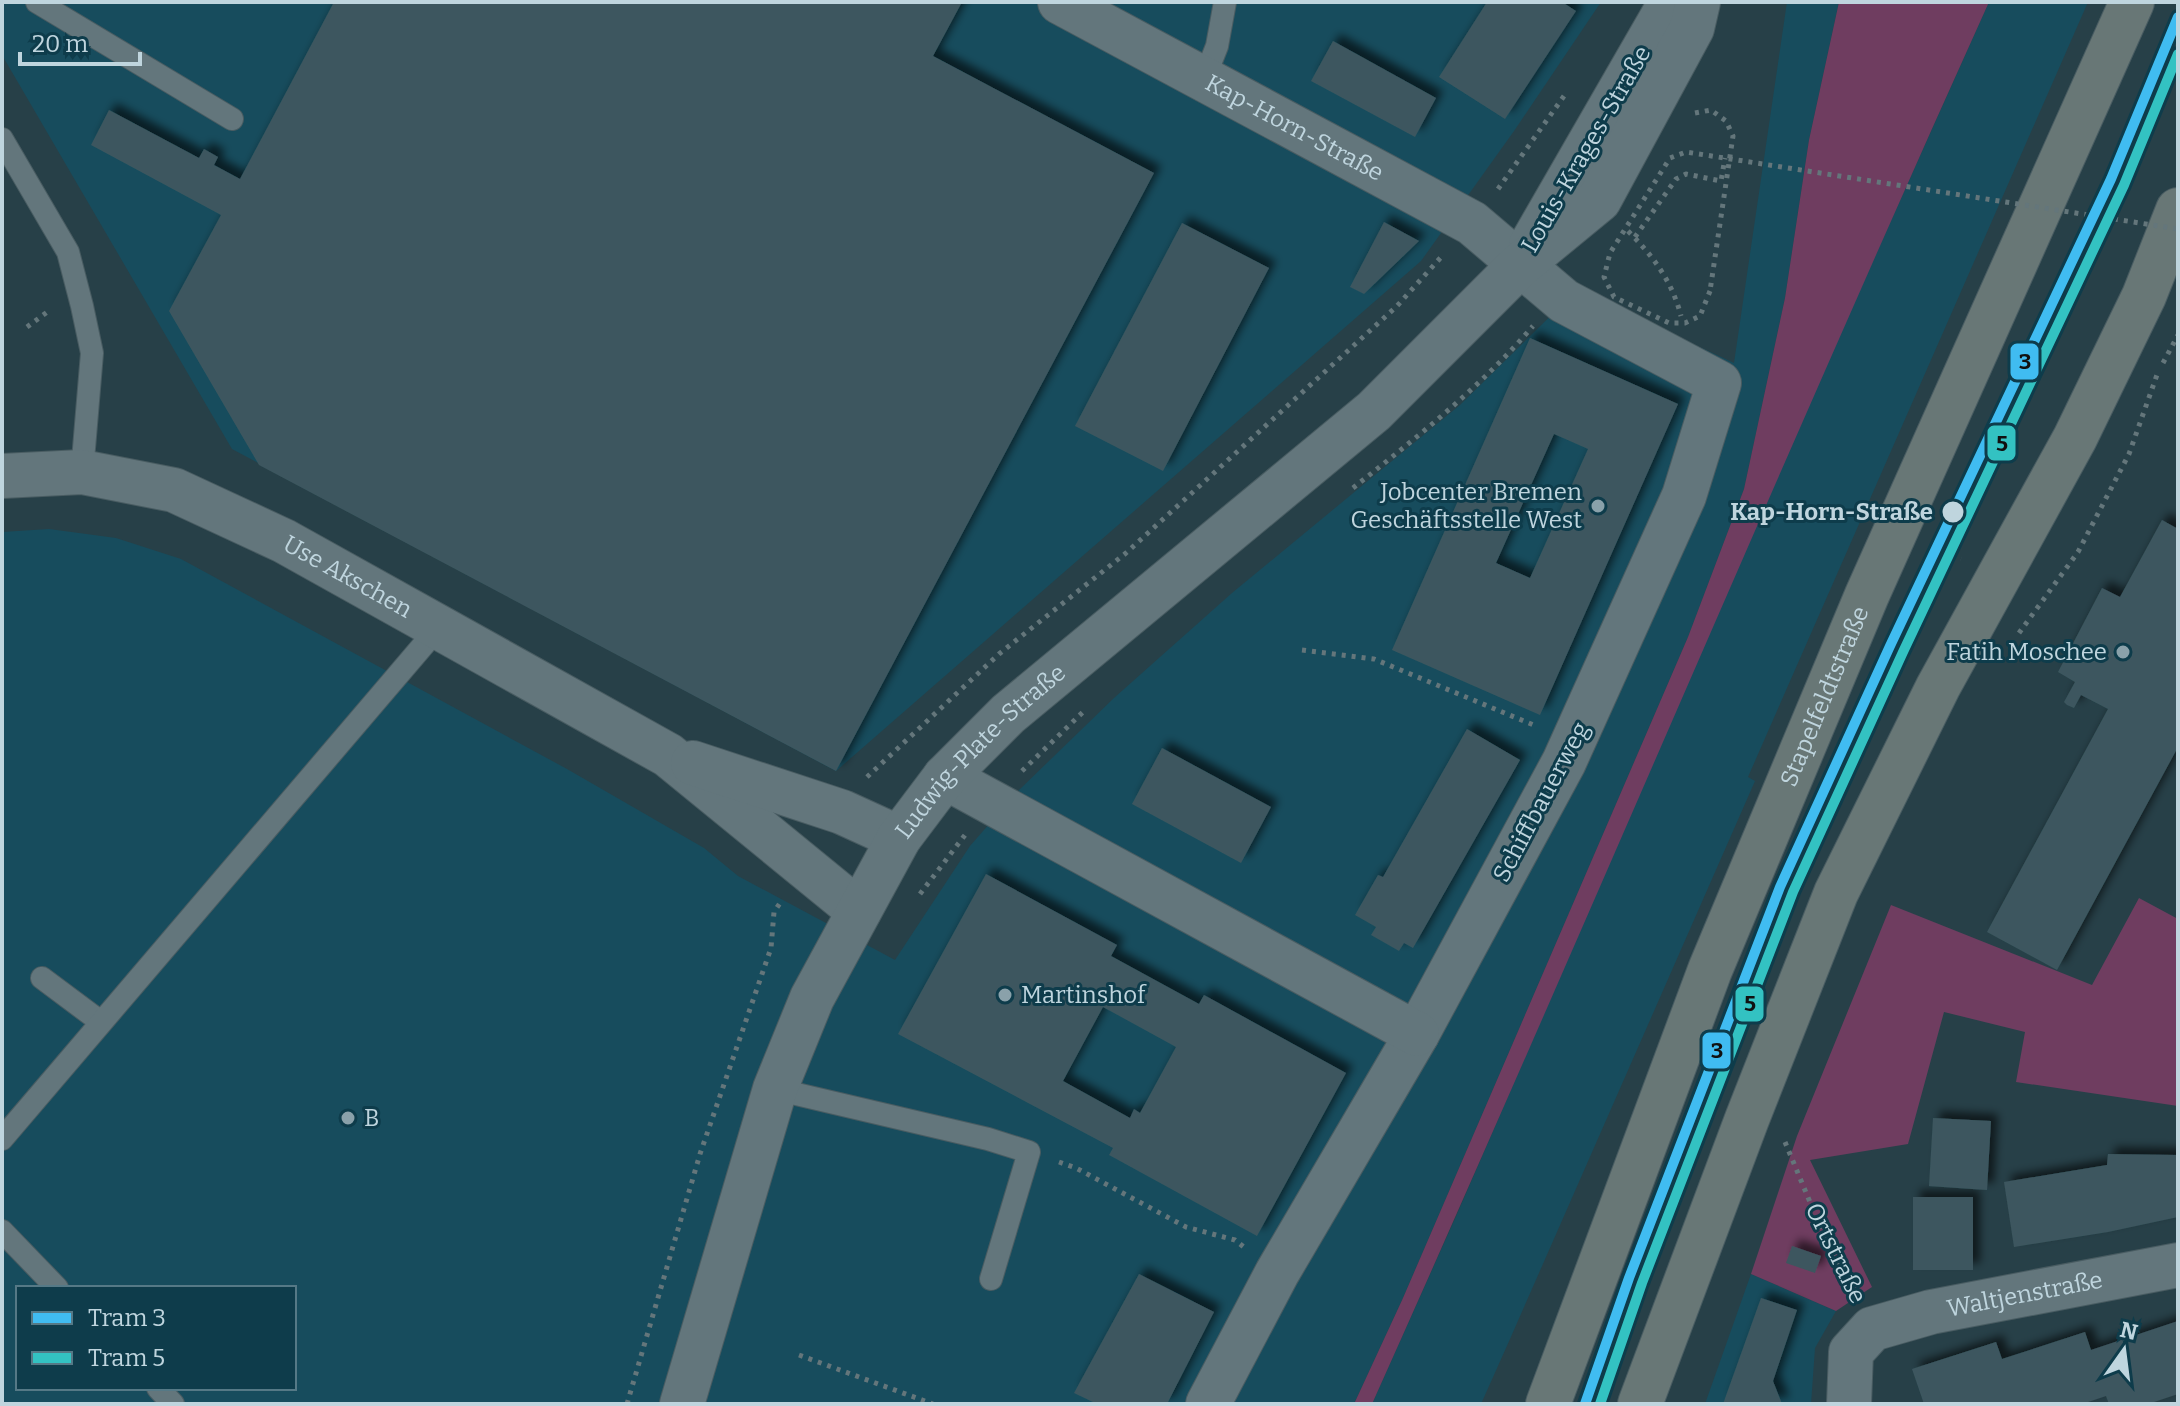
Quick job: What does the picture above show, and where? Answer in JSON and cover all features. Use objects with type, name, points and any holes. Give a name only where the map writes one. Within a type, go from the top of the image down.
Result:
[{"type":"main road","name":"Stapelfeldtstraße","points":[[1548,1404],[1710,970],[1867,595],[2132,2]]},
{"type":"main road","points":[[1640,1404],[1836,893],[1938,687],[2075,438],[2144,296],[2178,210]]},
{"type":"street","name":"Kap-Horn-Straße","points":[[1060,2],[1472,223],[1520,265]]},
{"type":"street","name":"Louis-Krages-Straße","points":[[1520,265],[1566,179],[1671,2]]},
{"type":"street","name":"Louis-Krages-Straße","points":[[1520,265],[1599,200],[1692,28],[1698,2]]},
{"type":"street","name":"Schiffbauerweg","points":[[1208,1404],[1277,1273],[1417,1034],[1575,742],[1684,496],[1719,383],[1564,301],[1520,265]]},
{"type":"street","name":"Ludwig-Plate-Straße","points":[[682,1404],[775,1089],[812,998],[899,838],[945,777],[1008,714],[1374,411],[1520,265]]},
{"type":"street","name":"Use Akschen","points":[[2,476],[82,472],[174,490],[284,541],[668,755],[859,911]]},
{"type":"street","name":"Use Akschen","points":[[668,755],[842,812],[899,838]]},
{"type":"street","points":[[945,777],[1417,1034]]},
{"type":"street","name":"Waltjenstraße","points":[[1872,1329],[1931,1312],[2178,1265]]},
{"type":"street","name":"Ortstraße","points":[[1849,1404],[1851,1352],[1872,1329]]},
{"type":"lane","points":[[37,2],[232,119]]},
{"type":"lane","points":[[1204,79],[1217,46],[1225,2]]},
{"type":"lane","points":[[2,139],[68,252],[82,306],[92,353],[82,472]]},
{"type":"lane","points":[[2,1139],[438,628]]},
{"type":"lane","points":[[42,978],[101,1022]]},
{"type":"lane","points":[[775,1089],[988,1139],[1029,1152],[991,1279]]},
{"type":"lane","points":[[2,1231],[55,1286]]},
{"type":"path","points":[[1472,223],[1568,90]]},
{"type":"path","points":[[1687,118],[1694,113],[1711,110],[1726,121],[1733,136],[1710,291],[1700,316],[1685,323],[1669,323],[1614,297],[1604,277],[1610,253],[1670,158],[1686,152],[1725,158],[2178,229]]},
{"type":"path","points":[[1635,237],[1676,179],[1686,174],[1721,181],[1725,158]]},
{"type":"path","points":[[1619,222],[1664,272],[1676,294],[1684,326],[1677,360]]},
{"type":"path","points":[[1349,491],[1422,434],[1511,352],[1558,296]]},
{"type":"path","points":[[2013,640],[2078,552],[2129,454],[2157,374],[2178,335]]},
{"type":"path","points":[[1302,650],[1374,659],[1575,742]]},
{"type":"path","points":[[911,906],[991,802],[1089,706]]},
{"type":"path","name":"Ortstraße","points":[[1778,1151],[1783,1138],[1827,1243],[1858,1297],[1872,1329]]},
{"type":"path","points":[[1029,1152],[1076,1168],[1186,1227],[1235,1240],[1277,1273]]},
{"type":"path","points":[[799,1355],[933,1404]]},
{"type":"shaded area","points":[[2,2],[1601,2],[1421,261],[836,771],[232,449],[2,55]]},
{"type":"shaded area","points":[[1787,2],[1839,2],[1809,140],[1785,298],[1744,489],[1688,637],[1403,1298],[1354,1404],[2,1404],[2,532],[49,529],[116,538],[181,559],[567,769],[704,848],[738,876],[895,960],[970,846],[1017,792],[1114,698],[1232,593],[1460,405],[1577,290],[1734,363]]},
{"type":"shaded area","points":[[1839,2],[1989,2],[1372,1404],[1354,1404],[1403,1298],[1688,637],[1744,489],[1785,298],[1809,140]]},
{"type":"shaded area","points":[[1989,2],[2088,2],[1748,777],[1755,781],[1510,1339],[1481,1404],[1372,1404],[1802,419]]},
{"type":"shaded area","points":[[2139,898],[2178,919],[2178,1106],[2016,1082],[2025,1032],[1944,1012],[1908,1144],[1810,1160],[1872,1287],[1836,1311],[1751,1274],[1797,1136],[1891,905],[2092,985]]},
{"type":"shaded area","points":[[1751,1274],[1836,1311],[1815,1348],[1811,1404],[1705,1404]]},
{"type":"building","points":[[334,2],[962,2],[933,56],[1154,173],[836,771],[259,465],[169,311],[221,215],[91,145],[109,110],[199,158],[204,149],[218,157],[214,165],[240,179]]},
{"type":"building","points":[[1487,2],[1562,2],[1576,11],[1505,119],[1439,77]]},
{"type":"building","points":[[1333,41],[1436,98],[1415,137],[1311,81]]},
{"type":"building","points":[[1384,222],[1419,241],[1364,294],[1350,287]]},
{"type":"building","points":[[1182,223],[1269,268],[1163,471],[1075,426]]},
{"type":"building","name":"Jobcenter Bremen Geschäftsstelle West","points":[[1530,338],[1678,404],[1540,715],[1392,650]],"holes":[[[1554,434],[1588,449],[1530,578],[1496,563]]]},
{"type":"building","points":[[2162,520],[2178,529],[2178,747],[2057,970],[1987,932],[2108,709],[2081,695],[2074,708],[2067,705],[2064,702],[2075,682],[2058,672],[2102,588],[2120,597]]},
{"type":"building","points":[[1467,729],[1520,760],[1413,948],[1404,943],[1399,951],[1371,935],[1376,927],[1355,915],[1378,875],[1383,877]]},
{"type":"building","points":[[1162,748],[1271,807],[1241,863],[1132,804]]},
{"type":"building","points":[[986,874],[1117,945],[1111,956],[1199,1004],[1204,995],[1346,1073],[1257,1236],[1109,1155],[1113,1148],[898,1034]],"holes":[[[1103,1007],[1176,1047],[1140,1113],[1134,1109],[1130,1118],[1063,1081]]]},
{"type":"building","points":[[1933,1118],[1991,1121],[1987,1190],[1929,1186]]},
{"type":"building","points":[[2108,1154],[2178,1155],[2178,1217],[2014,1247],[2004,1182],[2107,1165]]},
{"type":"building","points":[[1913,1197],[1973,1197],[1973,1270],[1913,1270]]},
{"type":"building","points":[[1792,1246],[1821,1256],[1815,1273],[1786,1263]]},
{"type":"building","points":[[1139,1274],[1214,1312],[1167,1404],[1097,1404],[1074,1393]]},
{"type":"building","points":[[1761,1298],[1797,1310],[1773,1381],[1782,1404],[1723,1404]]},
{"type":"building","points":[[2178,1321],[2178,1394],[2148,1404],[2109,1404],[2106,1396],[2082,1404],[1924,1404],[1912,1369],[1996,1342],[2002,1359],[2085,1332],[2091,1350]]},
{"type":"tram line","name":"3","points":[[1585,1404],[1629,1278],[1780,887],[1890,646],[2111,179],[2178,17]]},
{"type":"tram line","name":"5","points":[[1600,1404],[1642,1283],[1793,892],[2124,185],[2178,54]]},
{"type":"place","name":"Jobcenter Bremen Geschäftsstelle West","points":[[1598,506]]},
{"type":"place","name":"Kap-Horn-Straße","points":[[1953,512]]},
{"type":"place","name":"Fatih Moschee","points":[[2123,652]]},
{"type":"place","name":"Martinshof","points":[[1005,995]]},
{"type":"place","name":"B","points":[[348,1118]]}]
